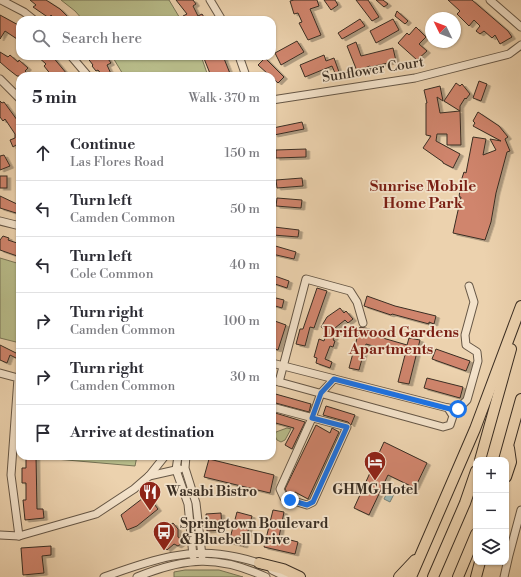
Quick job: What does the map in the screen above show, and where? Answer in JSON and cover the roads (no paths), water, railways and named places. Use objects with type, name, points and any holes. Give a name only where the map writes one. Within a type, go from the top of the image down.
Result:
[{"type":"highway","points":[[411,577],[475,429],[521,306]]},
{"type":"highway","points":[[481,457],[521,310]]},
{"type":"highway","points":[[505,457],[521,399]]},
{"type":"highway","points":[[509,444],[511,462],[509,468]]},
{"type":"highway","points":[[433,577],[465,503],[473,480]]},
{"type":"highway","points":[[458,577],[473,541]]},
{"type":"highway","points":[[399,577],[419,556]]},
{"type":"highway","points":[[260,563],[283,569],[300,577]]},
{"type":"highway","points":[[476,577],[479,565]]},
{"type":"street","points":[[1,0],[29,16]]},
{"type":"street","points":[[210,0],[220,16]]},
{"type":"street","points":[[490,0],[521,27]]},
{"type":"street","name":"Sunflower Court","points":[[276,99],[415,78],[509,54],[521,45]]},
{"type":"street","points":[[74,60],[85,72]]},
{"type":"street","points":[[240,60],[245,72]]},
{"type":"street","points":[[0,79],[16,95]]},
{"type":"street","points":[[0,221],[16,225]]},
{"type":"street","points":[[362,323],[357,302],[350,291],[306,279],[284,366],[276,381],[443,427],[450,425],[453,416],[448,408]]},
{"type":"street","points":[[276,365],[448,408],[458,409],[467,400],[478,361],[477,352],[466,345],[465,335],[474,302],[469,286]]},
{"type":"street","points":[[0,373],[16,377]]},
{"type":"street","points":[[276,408],[312,418],[347,427],[313,502],[307,505],[284,498],[280,489],[312,418],[321,393],[334,379]]},
{"type":"street","points":[[16,406],[11,475],[19,536]]},
{"type":"street","points":[[0,535],[19,536],[96,514],[134,489],[149,476],[162,460]]},
{"type":"street","points":[[177,460],[176,470],[188,504],[193,560]]},
{"type":"street","points":[[186,460],[185,468],[196,503],[202,561]]},
{"type":"street","points":[[149,476],[185,468]]},
{"type":"street","points":[[504,577],[508,555],[521,510]]},
{"type":"street","points":[[104,577],[160,559],[193,552],[201,552],[229,555],[260,563],[286,577]]},
{"type":"street","points":[[138,577],[167,565],[193,560],[224,563],[266,577]]},
{"type":"street","points":[[128,569],[130,577]]},
{"type":"water","points":[[390,487],[396,490],[390,502],[384,499]]},
{"type":"place","name":"GHMG Hotel","points":[[375,482]]},
{"type":"place","name":"Wasabi Bistro","points":[[150,512]]},
{"type":"place","name":"Springtown Boulevard & Bluebell Drive","points":[[164,552]]},
{"type":"district","name":"Sunrise Mobile Home Park","points":[[423,194]]},
{"type":"district","name":"Driftwood Gardens Apartments","points":[[391,340]]}]
